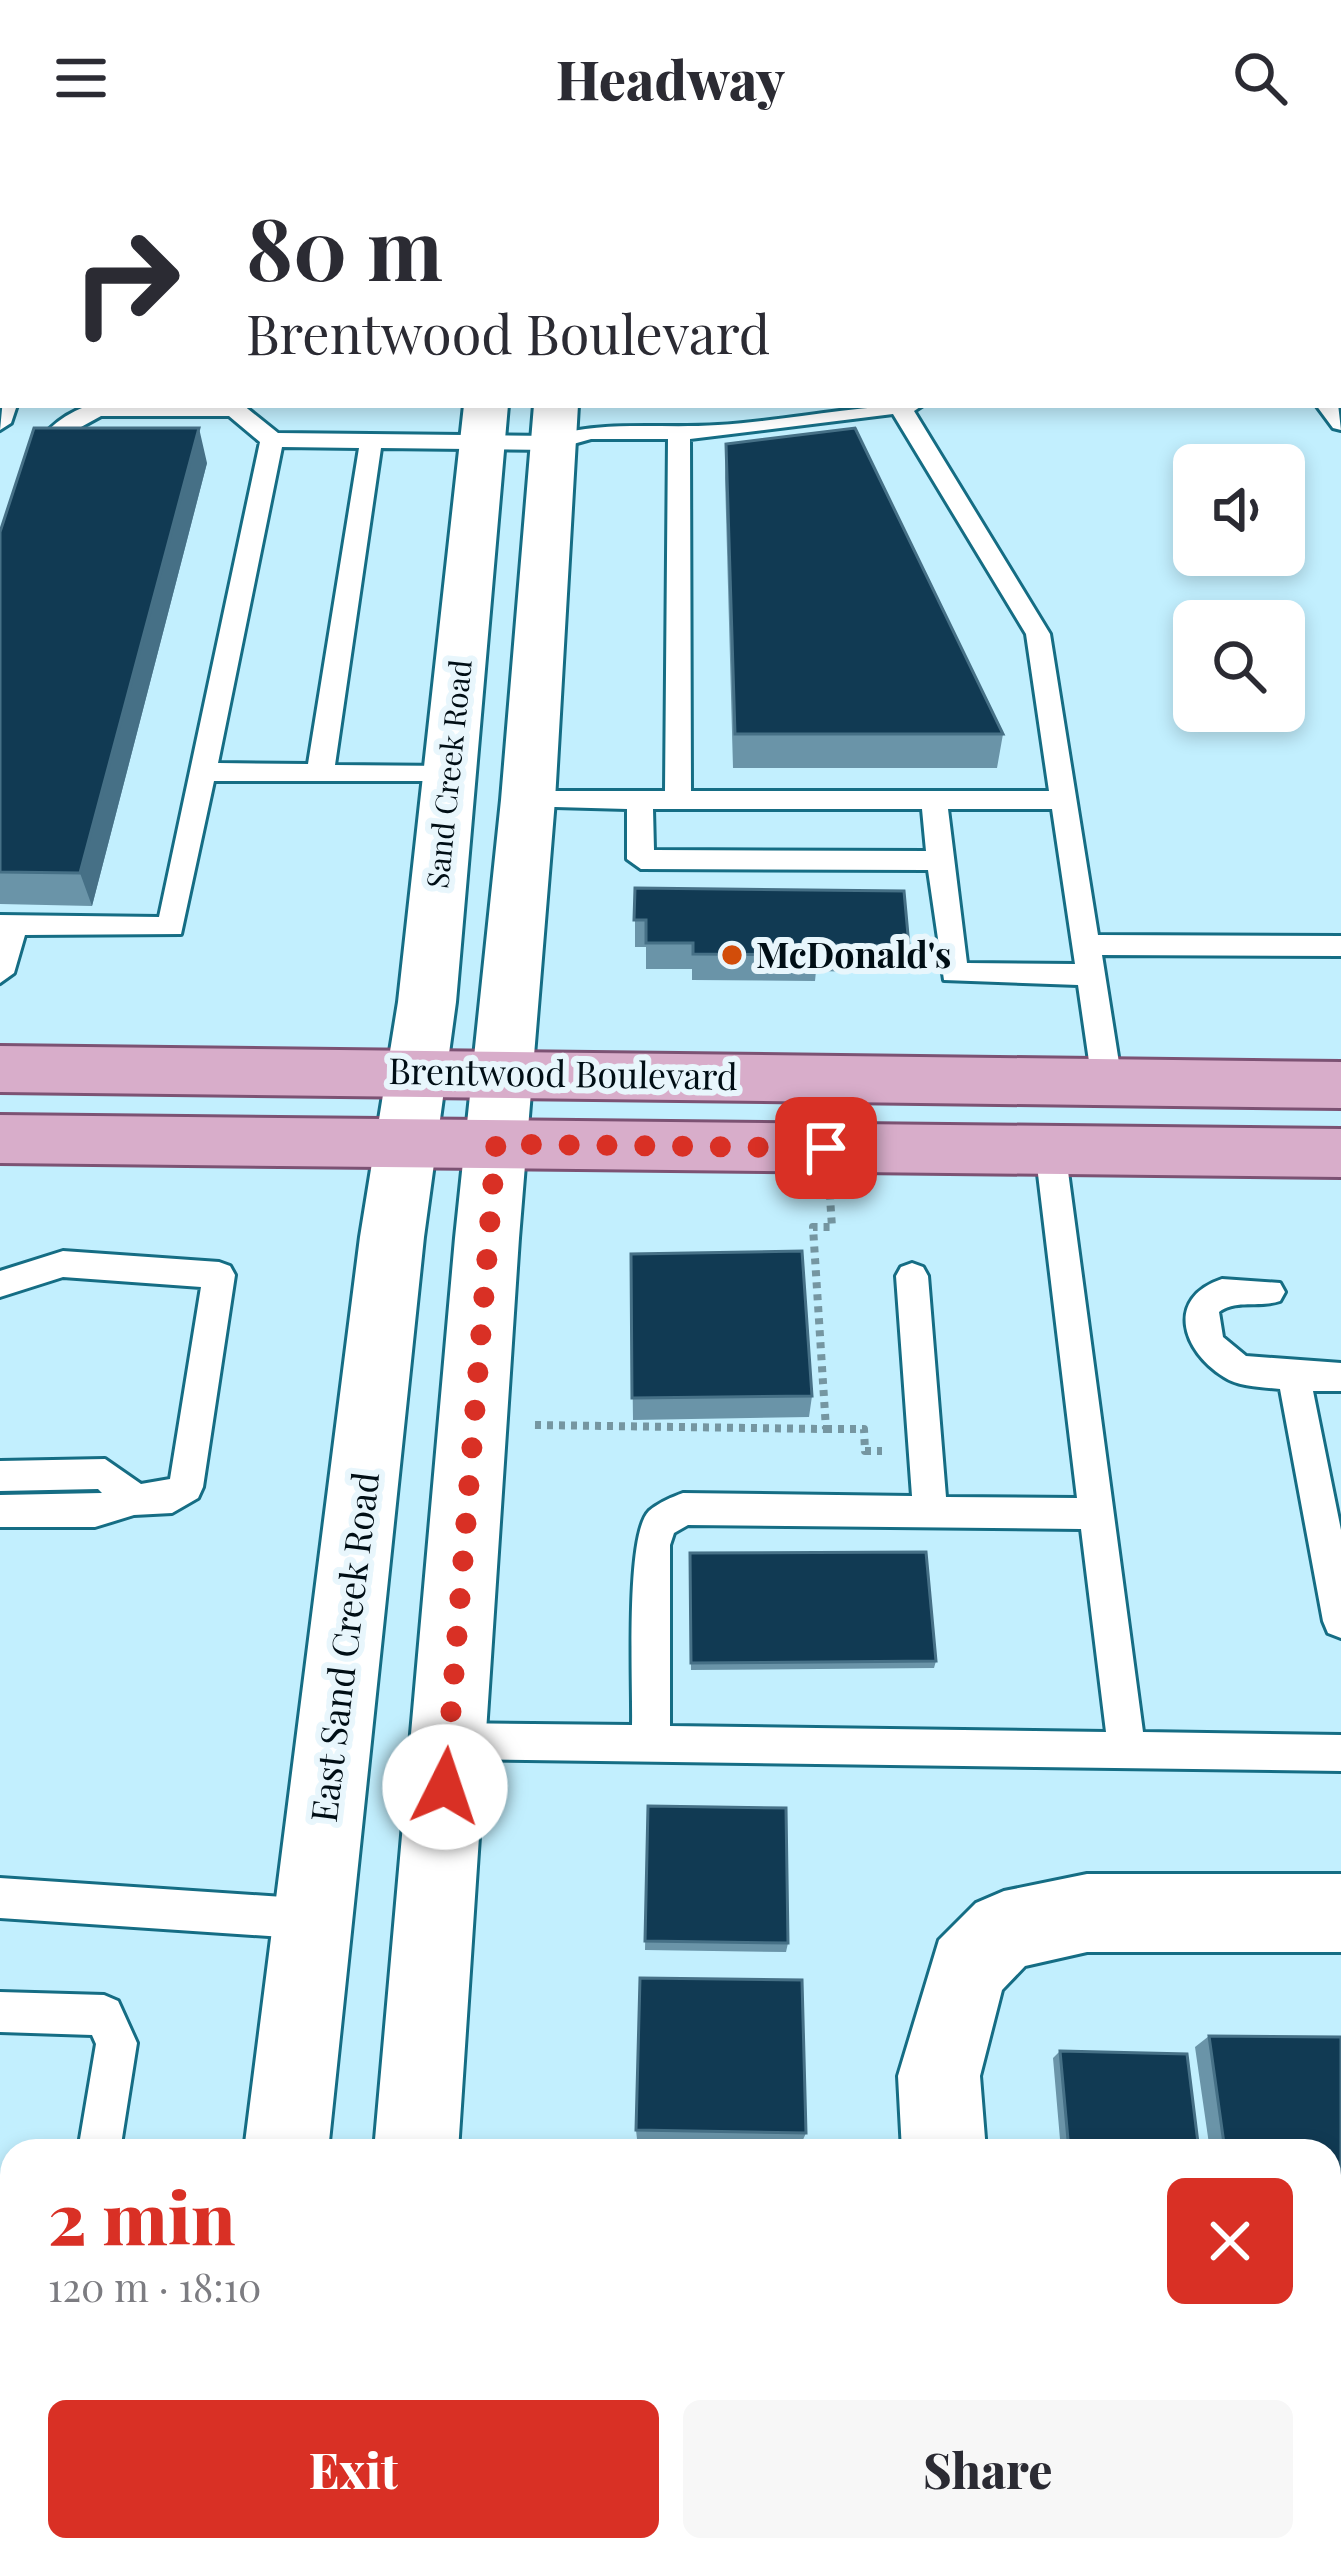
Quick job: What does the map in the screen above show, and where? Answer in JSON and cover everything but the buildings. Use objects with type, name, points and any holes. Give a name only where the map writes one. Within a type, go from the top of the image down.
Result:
[{"type":"main road","name":"Brentwood Boulevard","points":[[0,1069],[416,1073],[500,1109],[826,1148],[1341,1153]]},
{"type":"main road","name":"Brentwood Boulevard","points":[[0,1139],[406,1143],[500,1109],[1106,1082],[1341,1084]]},
{"type":"street","name":"Sand Creek Road","points":[[406,1143],[450,775],[484,424]]},
{"type":"street","points":[[417,2139],[472,1424],[528,800],[554,424]]},
{"type":"street","name":"East Sand Creek Road","points":[[287,2139],[406,1143]]},
{"type":"street","points":[[943,2139],[939,2076],[967,1969],[1004,1931],[1087,1913],[1341,1913]]},
{"type":"lane","points":[[33,493],[59,427],[72,416],[97,408]]},
{"type":"lane","points":[[235,408],[272,440],[371,442],[484,424],[554,424],[590,432],[719,432],[892,408]]},
{"type":"lane","points":[[707,408],[719,432]]},
{"type":"lane","points":[[907,408],[1038,634],[1106,1082]]},
{"type":"lane","points":[[678,800],[679,432]]},
{"type":"lane","points":[[0,973],[7,925],[171,927],[272,440]]},
{"type":"lane","points":[[320,774],[371,442]]},
{"type":"lane","points":[[203,772],[450,775]]},
{"type":"lane","points":[[528,800],[1064,800]]},
{"type":"lane","points":[[640,800],[641,859],[941,861]]},
{"type":"lane","points":[[934,800],[953,973],[1231,945],[1341,946]]},
{"type":"lane","points":[[1050,1150],[1127,1750]]},
{"type":"lane","points":[[0,1284],[63,1264],[219,1275],[186,1487],[172,1498],[134,1500],[95,1511],[0,1511]]},
{"type":"lane","points":[[912,1276],[930,1512]]},
{"type":"lane","points":[[1269,1292],[1222,1292],[1202,1306],[1207,1344],[1238,1369],[1294,1377],[1341,1377]]},
{"type":"lane","points":[[1294,1377],[1341,1621]]},
{"type":"lane","points":[[0,1476],[105,1474],[134,1500]]},
{"type":"lane","points":[[651,1744],[652,1545],[660,1522],[683,1509],[1097,1514]]},
{"type":"lane","points":[[448,1741],[1341,1753]]},
{"type":"lane","points":[[0,1898],[313,1919]]},
{"type":"lane","points":[[0,2012],[104,2015],[117,2043],[101,2139]]},
{"type":"path","points":[[826,1148],[832,1227],[812,1227],[826,1429]]},
{"type":"path","points":[[472,1424],[864,1429],[865,1451],[926,1451]]},
{"type":"place","name":"McDonald's","points":[[732,955]]},
{"type":"route","points":[[445,1787],[496,1144],[826,1148]]}]
